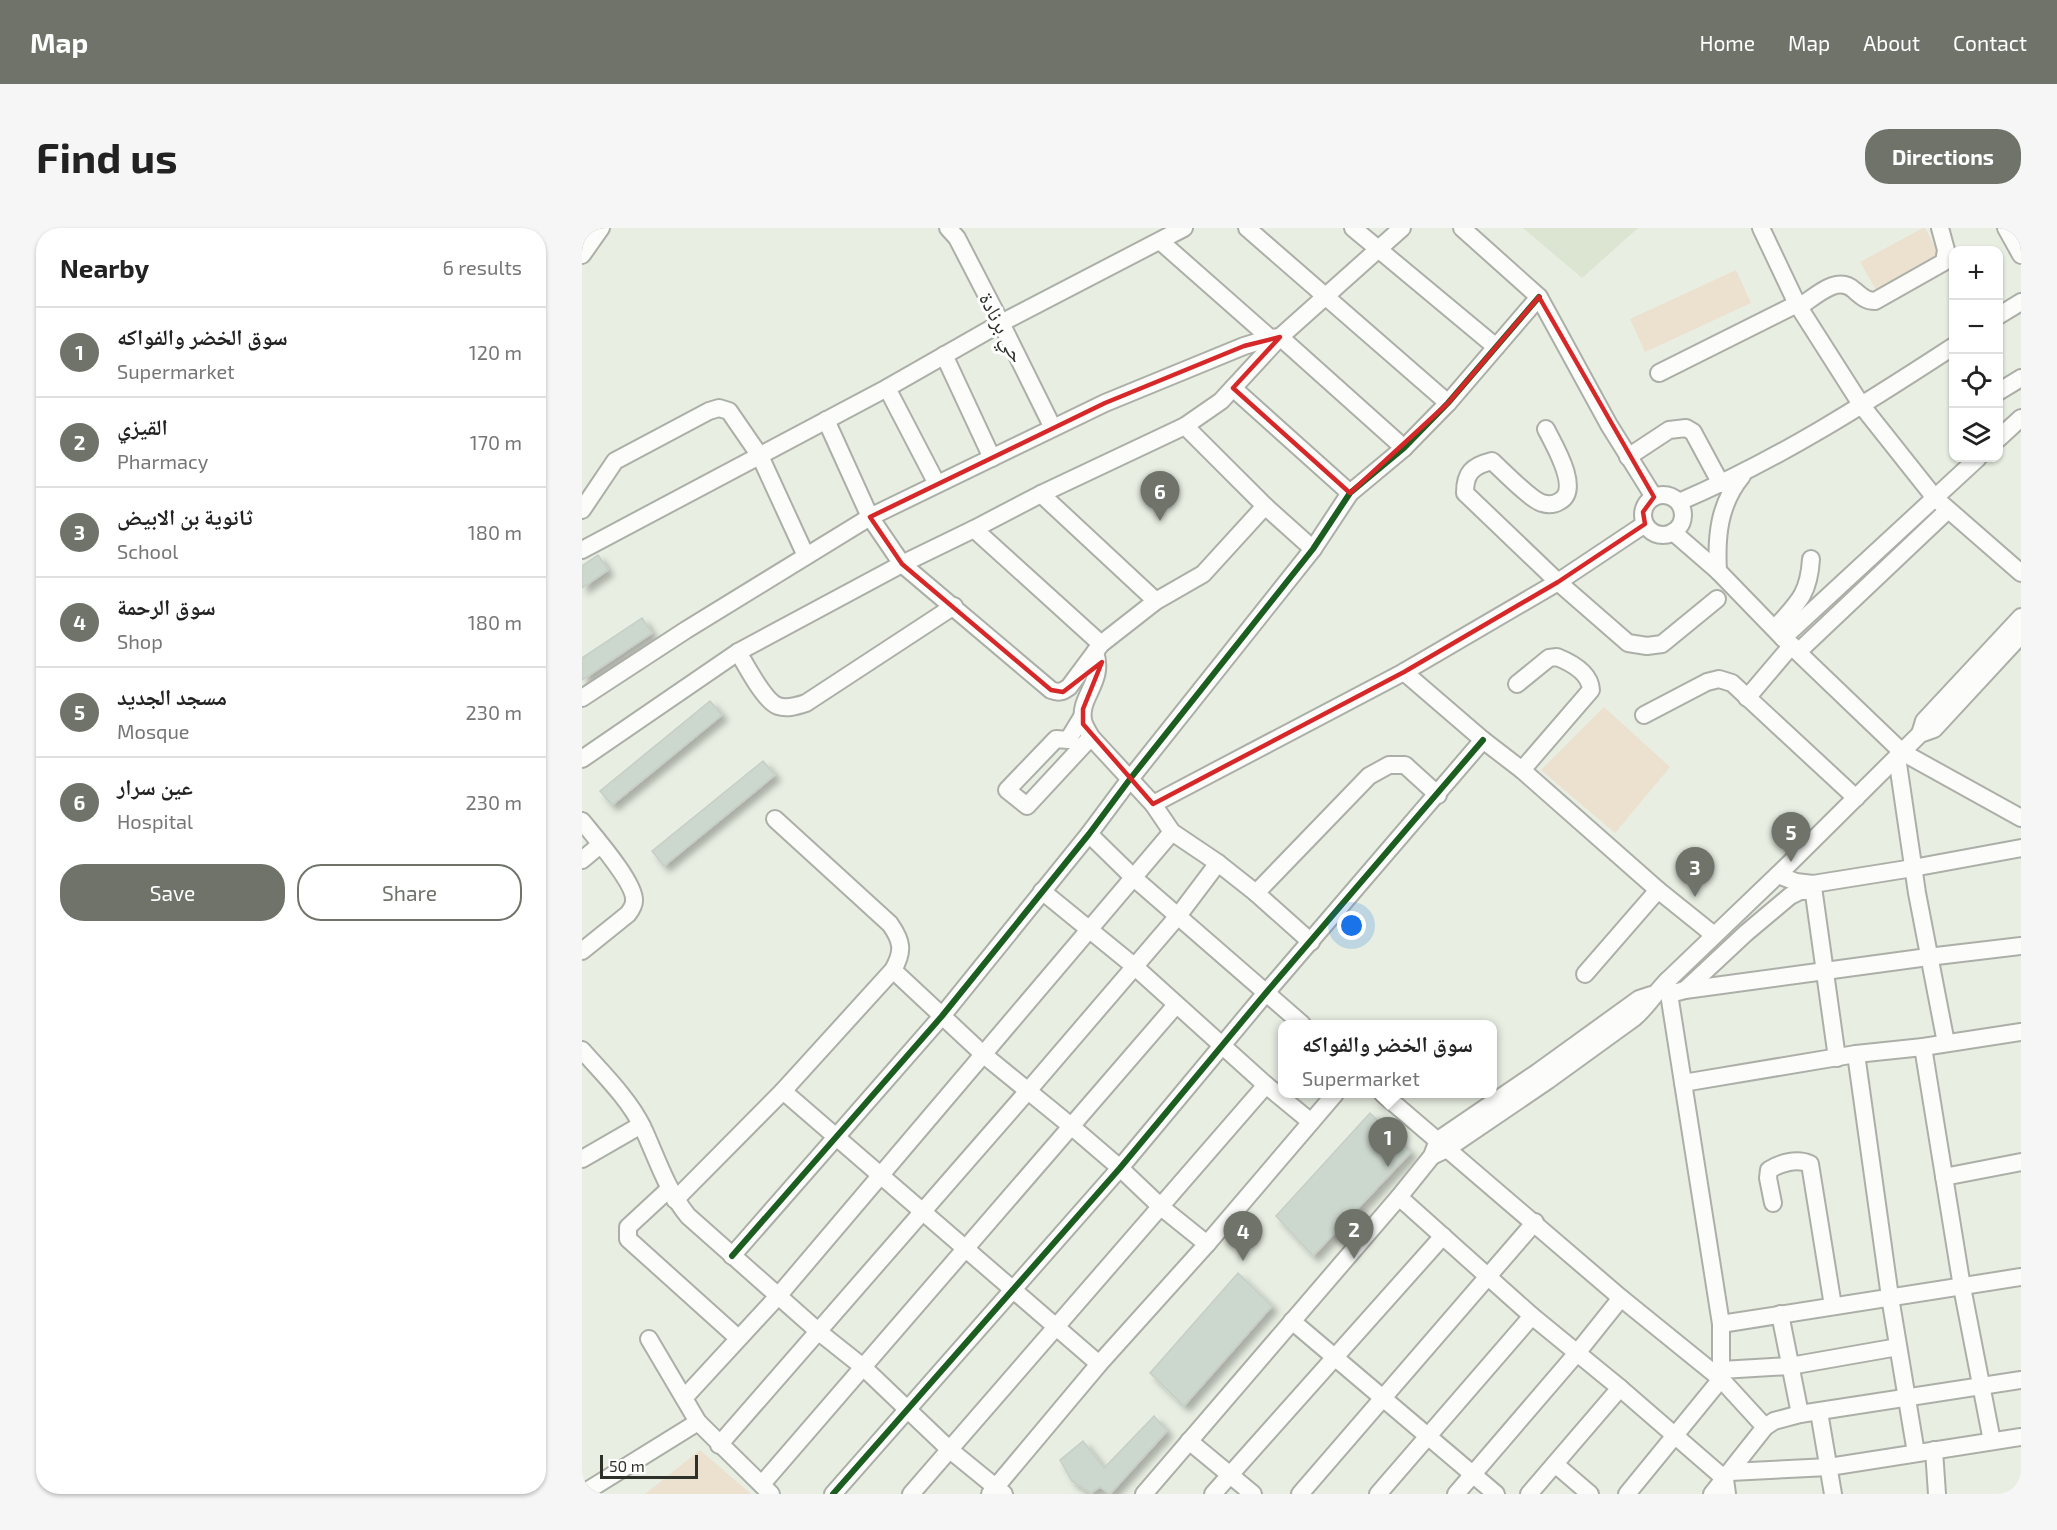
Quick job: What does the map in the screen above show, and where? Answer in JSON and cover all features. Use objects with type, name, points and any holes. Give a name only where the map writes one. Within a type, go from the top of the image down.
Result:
[{"type":"street","points":[[582,255],[601,228]]},
{"type":"street","name":"حي برنادة","points":[[948,228],[957,238],[1053,428]]},
{"type":"street","points":[[582,550],[887,388],[1001,323],[1184,228]]},
{"type":"street","points":[[1247,228],[1448,403]]},
{"type":"street","points":[[1353,228],[1496,347]]},
{"type":"street","points":[[582,759],[738,652],[902,564],[974,530],[1041,494],[1185,426],[1221,402],[1275,338],[1326,296],[1401,228]]},
{"type":"street","points":[[1462,228],[1539,297],[1628,457],[1654,497]]},
{"type":"street","points":[[1761,228],[1798,306],[1862,406],[1935,498],[2021,573]]},
{"type":"street","points":[[1659,373],[1798,306],[1838,283],[1848,284],[1868,301],[1875,301],[1944,262],[1946,250],[1940,228]]},
{"type":"street","points":[[2006,228],[2021,255]]},
{"type":"street","points":[[1160,241],[1404,448]]},
{"type":"street","points":[[732,1256],[942,1016],[1089,834],[1130,778],[1313,549],[1337,509],[1350,493],[1404,448],[1448,403],[1539,297]]},
{"type":"street","points":[[2003,313],[2021,302]]},
{"type":"street","points":[[582,698],[686,630],[870,517],[1105,403],[1244,346],[1275,338]]},
{"type":"street","points":[[1679,502],[1721,484],[1862,406],[1949,349]]},
{"type":"street","points":[[944,356],[992,458]]},
{"type":"street","points":[[2003,389],[2021,378]]},
{"type":"street","points":[[887,388],[937,484]]},
{"type":"street","points":[[1233,388],[1350,493]]},
{"type":"street","points":[[582,510],[615,461],[709,411],[720,408],[729,411],[760,456],[806,556]]},
{"type":"street","points":[[2003,434],[2021,418]]},
{"type":"street","points":[[826,420],[870,517],[902,564],[1051,690],[1063,692],[1098,648],[1156,601],[1203,574],[1265,507]]},
{"type":"street","points":[[1185,426],[1265,507],[1313,549]]},
{"type":"street","points":[[1628,457],[1669,430],[1686,428],[1693,432],[1721,484]]},
{"type":"street","points":[[1546,429],[1566,473],[1569,489],[1563,500],[1552,505],[1540,503],[1492,461],[1482,463],[1472,470],[1465,479],[1465,493],[1558,582],[1628,643],[1647,646],[1662,645],[1717,599]]},
{"type":"street","points":[[1747,698],[1787,640],[1974,462]]},
{"type":"street","points":[[1718,571],[1717,545],[1724,503],[1732,487],[1745,471]]},
{"type":"street","points":[[1041,494],[1156,601]]},
{"type":"street","points":[[1667,495],[1679,502],[1683,515],[1679,528],[1667,534],[1655,533],[1645,525],[1643,512],[1648,501],[1654,497],[1667,495]]},
{"type":"street","points":[[1787,640],[1948,510]]},
{"type":"street","points":[[1153,804],[1404,672],[1558,582],[1645,525]]},
{"type":"street","points":[[974,530],[1098,648],[1098,669],[1082,717],[1068,740],[1056,739],[1007,790],[1027,806],[1091,737]]},
{"type":"street","points":[[1673,532],[1718,571],[1900,754],[2021,818]]},
{"type":"street","points":[[1787,640],[1796,606],[1806,591],[1810,578],[1811,559]]},
{"type":"street","points":[[738,652],[767,697],[775,705],[795,706],[806,703],[954,606]]},
{"type":"street","points":[[1920,734],[1924,721],[2021,617]]},
{"type":"street","points":[[1627,1494],[1721,1375],[1721,1324],[1669,990],[1714,935],[1920,734],[1934,729],[2021,635]]},
{"type":"street","points":[[1517,684],[1548,658],[1557,657],[1587,676],[1591,690],[1522,770]]},
{"type":"street","points":[[1404,672],[1483,740],[1522,770],[1658,890],[1714,935]]},
{"type":"street","points":[[1644,715],[1707,682],[1719,679],[1732,683],[1856,798]]},
{"type":"street","points":[[1082,717],[1091,737],[1153,804],[1172,832],[1218,863],[1256,893],[1311,942]]},
{"type":"street","points":[[833,1494],[1120,1168],[1265,994],[1483,740]]},
{"type":"street","points":[[1900,754],[1913,868],[1946,1043]]},
{"type":"street","points":[[1256,893],[1369,776],[1389,765],[1405,765],[1438,795]]},
{"type":"street","points":[[738,1338],[628,1239],[628,1227],[634,1219],[672,1194],[783,1091],[893,970],[900,951],[900,937],[890,924],[775,819]]},
{"type":"street","points":[[582,820],[626,877],[635,900],[628,914],[582,951]]},
{"type":"street","points":[[684,1398],[779,1295],[1172,832]]},
{"type":"street","points":[[1089,834],[1134,878],[1297,1020]]},
{"type":"street","points":[[582,860],[600,845]]},
{"type":"street","points":[[1778,875],[1796,882],[1813,884],[2021,848]]},
{"type":"street","points":[[719,1445],[1178,916],[1218,863]]},
{"type":"street","points":[[1585,974],[1658,890]]},
{"type":"street","points":[[1144,1494],[1439,1148],[1547,1081],[1746,933],[1790,896],[1808,890],[1814,894],[1837,1058]]},
{"type":"street","points":[[1042,891],[1134,966],[1278,1095]]},
{"type":"street","points":[[1669,990],[2021,946]]},
{"type":"street","points":[[893,970],[984,1055],[1071,1126],[1161,1207],[1207,1244]]},
{"type":"street","points":[[649,1339],[698,1422],[766,1489],[863,1367],[1176,1005]]},
{"type":"street","points":[[1683,1083],[1856,1054],[1923,1047],[2021,1032]]},
{"type":"street","points":[[1923,1047],[1962,1287],[1992,1441]]},
{"type":"street","points":[[582,1050],[620,1094],[641,1125],[672,1194],[688,1216],[819,1332],[863,1367],[997,1492],[1099,1364],[1207,1244],[1332,1098]]},
{"type":"street","points":[[1856,1054],[1890,1297],[1916,1453]]},
{"type":"street","points":[[911,1494],[1266,1085]]},
{"type":"street","points":[[783,1091],[1099,1364]]},
{"type":"street","points":[[1282,1098],[1311,1122]]},
{"type":"street","points":[[1387,1098],[1439,1148],[1535,1222],[1621,1298],[1721,1375],[1765,1427]]},
{"type":"street","points":[[582,1159],[641,1125]]},
{"type":"street","points":[[1773,1203],[1768,1178],[1769,1170],[1778,1164],[1804,1161],[1810,1164],[1833,1306]]},
{"type":"street","points":[[1944,1177],[2021,1162]]},
{"type":"street","points":[[1399,1197],[1532,1316],[1620,1388],[1727,1481],[2021,1437]]},
{"type":"street","points":[[1300,1494],[1535,1222]]},
{"type":"street","points":[[1213,1494],[1443,1236]]},
{"type":"street","points":[[1721,1324],[2021,1277]]},
{"type":"street","points":[[1456,1494],[1621,1298]]},
{"type":"street","points":[[1780,1314],[1800,1414]]},
{"type":"street","points":[[1378,1494],[1532,1316]]},
{"type":"street","points":[[1292,1321],[1496,1494]]},
{"type":"street","points":[[1721,1375],[1790,1366],[1898,1347]]},
{"type":"street","points":[[1712,1494],[1727,1481],[1765,1427],[1774,1421],[1800,1414],[2021,1380]]},
{"type":"street","points":[[1529,1494],[1620,1388]]},
{"type":"street","points":[[1819,1412],[1833,1494]]},
{"type":"street","points":[[582,1494],[698,1422]]},
{"type":"street","points":[[1189,1441],[1254,1494]]},
{"type":"street","points":[[1934,1450],[1937,1494]]},
{"type":"street","points":[[1555,1464],[1590,1494]]},
{"type":"highlighted area","points":[[1539,297],[1654,497],[1643,512],[1645,524],[1558,582],[1404,672],[1153,804],[1083,724],[1083,709],[1102,662],[1063,692],[1051,690],[902,564],[870,517],[1105,403],[1244,346],[1280,337],[1233,388],[1350,493],[1448,403]]},
{"type":"shaded area","points":[[1523,228],[1638,228],[1582,278]]},
{"type":"shaded area","points":[[1923,228],[1942,260],[1881,298],[1860,262]]},
{"type":"shaded area","points":[[1736,270],[1751,303],[1645,352],[1630,319]]},
{"type":"shaded area","points":[[1604,707],[1670,767],[1615,833],[1541,770]]},
{"type":"shaded area","points":[[700,1450],[751,1494],[645,1494]]},
{"type":"building","points":[[598,555],[608,570],[582,588],[582,566]]},
{"type":"building","points":[[642,618],[652,633],[582,680],[582,658]]},
{"type":"building","points":[[710,701],[722,715],[612,805],[600,791]]},
{"type":"building","points":[[763,761],[775,775],[664,866],[652,851]]},
{"type":"building","points":[[1370,1113],[1411,1152],[1313,1256],[1276,1216]]},
{"type":"building","points":[[1238,1273],[1272,1306],[1184,1406],[1150,1373]]},
{"type":"building","points":[[1154,1416],[1167,1431],[1110,1494],[1100,1487],[1091,1493],[1072,1481],[1060,1460],[1083,1441],[1104,1468]]},
{"type":"cycle path","points":[[732,1256],[942,1016],[1089,834],[1313,549],[1350,493],[1404,448],[1448,403],[1539,297]]},
{"type":"cycle path","points":[[833,1494],[1120,1168],[1265,994],[1483,740]]},
{"type":"place","name":"عين سرار","points":[[1160,521]]},
{"type":"place","name":"مسجد الجديد","points":[[1791,862]]},
{"type":"place","name":"ثانوية بن الابيض","points":[[1695,897]]},
{"type":"place","name":"سوق الخضر والفواكه","points":[[1388,1167]]},
{"type":"place","name":"القيزي","points":[[1354,1259]]},
{"type":"place","name":"سوق الرحمة","points":[[1243,1261]]}]
